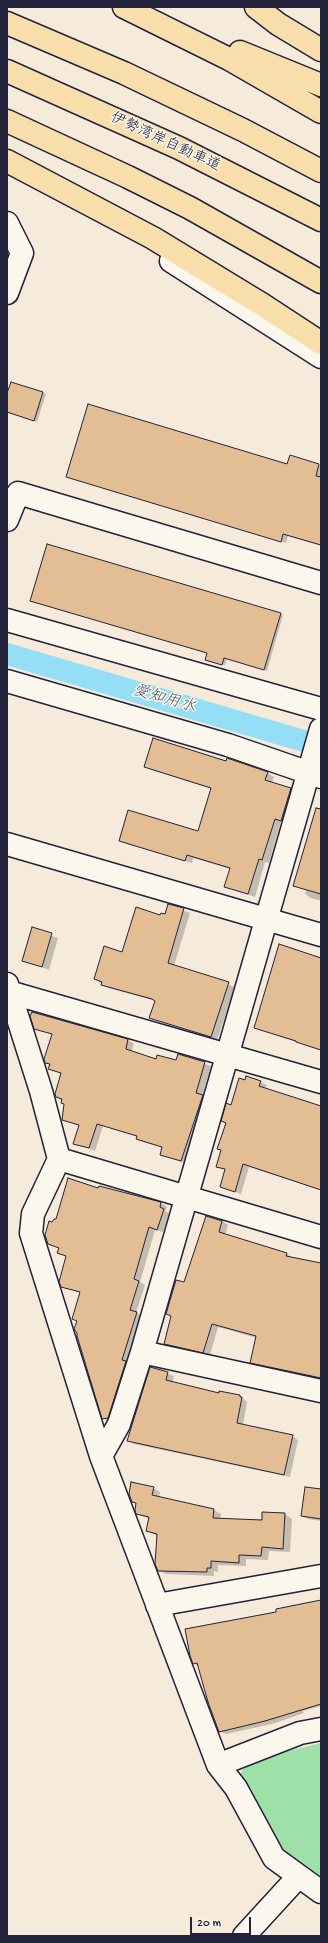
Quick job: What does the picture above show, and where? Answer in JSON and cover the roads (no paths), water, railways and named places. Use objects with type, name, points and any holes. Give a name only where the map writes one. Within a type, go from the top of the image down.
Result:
[{"type":"highway","points":[[124,7],[229,59],[321,112]]},
{"type":"highway","points":[[131,7],[321,85]]},
{"type":"highway","points":[[256,7],[278,24],[321,50]]},
{"type":"highway","points":[[7,23],[124,73],[243,130],[321,171]]},
{"type":"highway","name":"伊勢湾岸自動車道","points":[[7,71],[179,148],[321,220]]},
{"type":"highway","points":[[7,121],[128,177],[197,212],[321,282]]},
{"type":"highway","points":[[7,161],[153,238],[263,305],[321,343]]},
{"type":"highway","points":[[128,177],[321,296]]},
{"type":"street","points":[[7,171],[70,202],[173,262],[321,357]]},
{"type":"street","points":[[7,223],[22,253],[7,292]]},
{"type":"street","points":[[7,520],[18,492],[321,583]]},
{"type":"street","points":[[7,620],[321,709]]},
{"type":"street","points":[[7,681],[313,771]]},
{"type":"street","points":[[101,1456],[119,1424],[142,1352],[267,919],[313,771],[321,729]]},
{"type":"street","points":[[7,844],[321,935]]},
{"type":"street","points":[[8,988],[321,1082]]},
{"type":"street","points":[[8,988],[41,1091],[59,1159],[33,1214],[30,1233],[101,1456],[218,1765],[236,1788],[274,1858],[298,1877],[321,1892]]},
{"type":"street","points":[[59,1159],[321,1237]]},
{"type":"street","points":[[142,1352],[321,1391]]},
{"type":"street","points":[[157,1605],[321,1576]]},
{"type":"street","points":[[218,1765],[300,1733],[321,1729]]},
{"type":"street","points":[[244,1936],[298,1877]]},
{"type":"waterway","name":"愛知用水","points":[[7,654],[321,746]]}]
